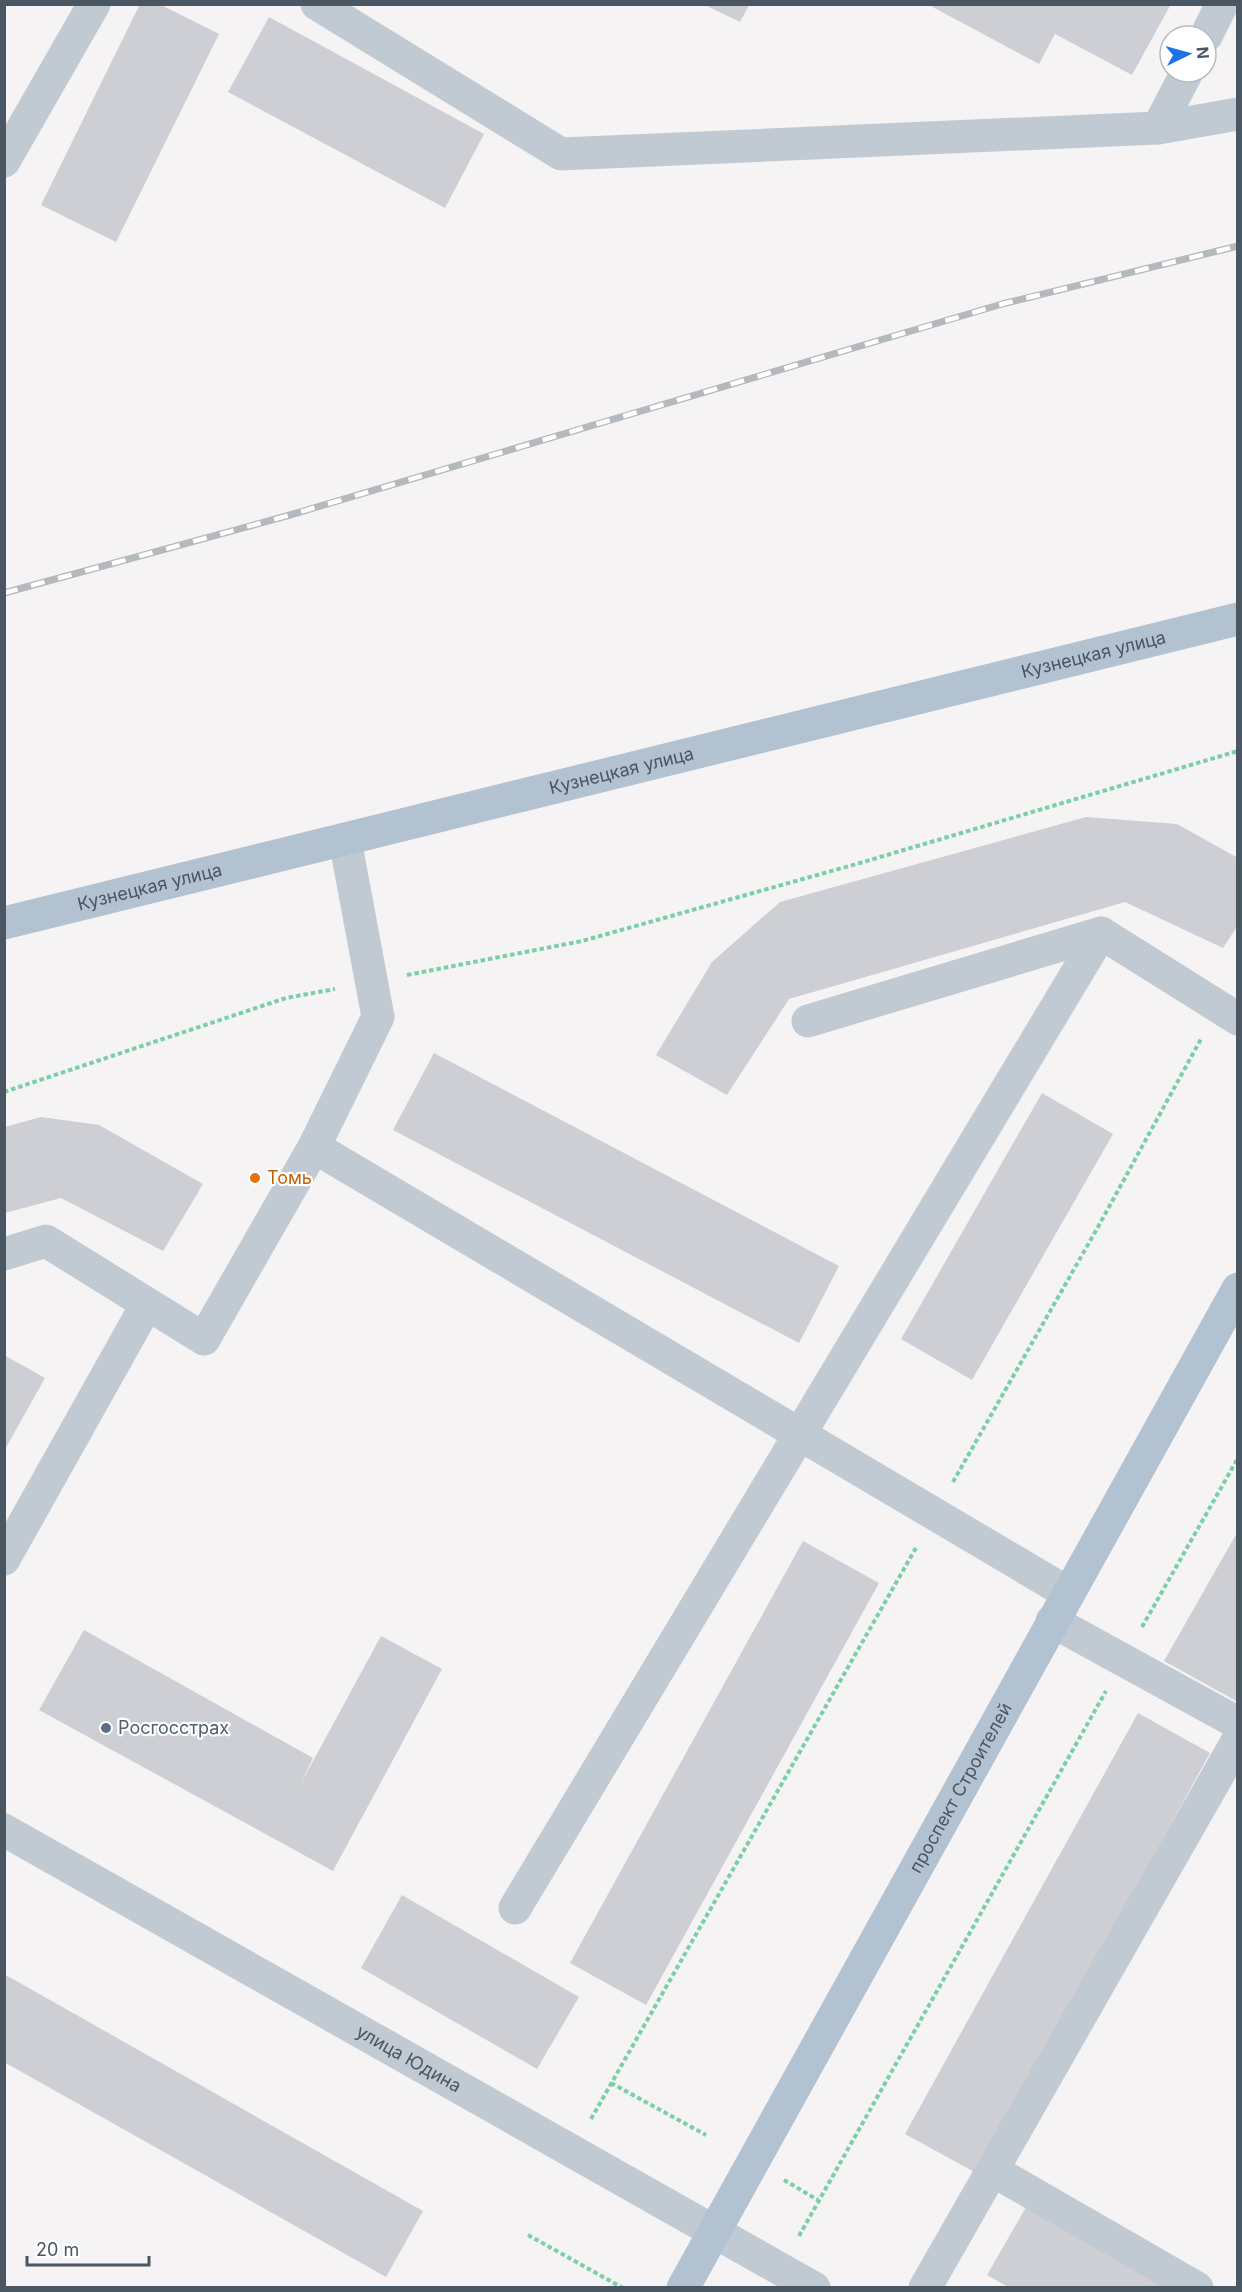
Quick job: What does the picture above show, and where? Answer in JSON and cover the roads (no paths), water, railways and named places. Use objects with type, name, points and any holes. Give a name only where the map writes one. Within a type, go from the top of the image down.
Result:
[{"type":"main road","name":"Кузнецкая улица","points":[[4,923],[1238,619]]},
{"type":"main road","name":"проспект Строителей","points":[[683,2288],[1238,1289]]},
{"type":"street","points":[[4,161],[94,4]]},
{"type":"street","points":[[317,4],[561,154],[1158,128],[1238,114]]},
{"type":"street","points":[[1212,24],[1222,4]]},
{"type":"street","points":[[1158,128],[1181,84]]},
{"type":"street","points":[[4,1254],[46,1241],[204,1339],[314,1147],[378,1017],[345,840]]},
{"type":"street","points":[[808,1021],[1101,933],[1238,1019]]},
{"type":"street","points":[[515,1908],[1101,933]]},
{"type":"street","points":[[314,1147],[1068,1593]]},
{"type":"street","points":[[4,1559],[147,1304]]},
{"type":"street","points":[[1052,1621],[1238,1723]]},
{"type":"street","points":[[925,2288],[1238,1740]]},
{"type":"street","name":"улица Юдина","points":[[4,1830],[814,2288]]},
{"type":"street","points":[[992,2170],[1197,2288]]},
{"type":"railway","points":[[4,593],[290,515],[1002,304],[1238,246]]},
{"type":"place","name":"Томь","points":[[255,1178]]},
{"type":"place","name":"Росгосстрах","points":[[106,1728]]}]
